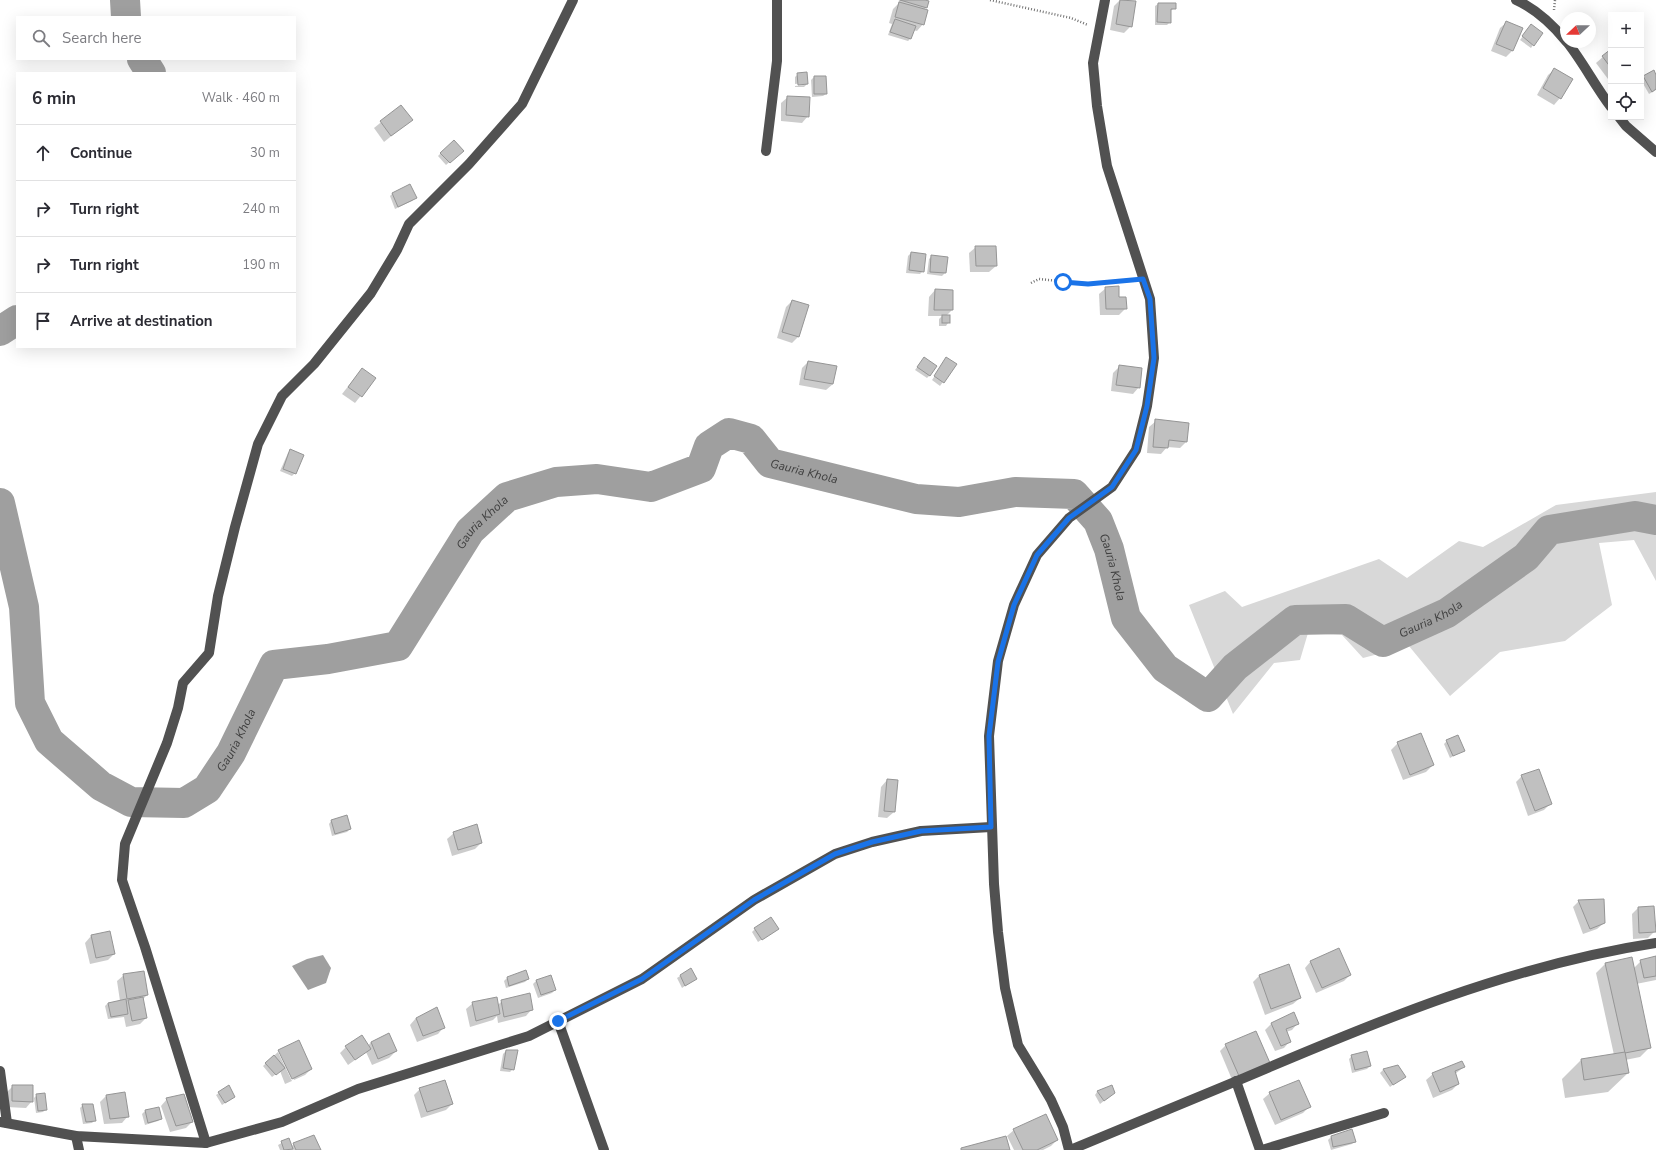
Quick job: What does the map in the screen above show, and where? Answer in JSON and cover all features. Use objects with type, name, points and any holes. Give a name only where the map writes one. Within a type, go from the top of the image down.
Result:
[{"type":"street","points":[[206,1143],[145,946],[122,880],[125,844],[167,744],[178,708],[183,683],[209,654],[218,596],[258,444],[282,396],[314,364],[372,293],[397,250],[409,224],[469,164],[522,104],[573,0]]},
{"type":"street","points":[[766,151],[777,61],[777,0]]},
{"type":"street","points":[[1105,0],[1093,63],[1097,106],[1107,166],[1150,299],[1154,358],[1147,406],[1136,450],[1112,487],[1069,518],[1037,555],[1014,605],[998,662],[989,736],[991,827],[998,932],[1005,988],[1018,1045],[1050,1100],[1063,1127],[1070,1150],[1349,1033],[1436,1001],[1526,972],[1567,961],[1656,943]]},
{"type":"street","points":[[1516,0],[1526,4],[1554,26],[1560,34]]},
{"type":"street","points":[[1571,48],[1577,55],[1599,92],[1608,103]]},
{"type":"street","points":[[1621,120],[1626,126],[1656,152]]},
{"type":"street","points":[[0,1071],[3,1123],[76,1136],[206,1143],[282,1122],[358,1089],[529,1036],[642,979],[754,900],[835,854],[872,842],[921,831],[991,827]]},
{"type":"street","points":[[558,1021],[604,1150]]},
{"type":"street","points":[[1236,1081],[1261,1150],[1384,1113]]},
{"type":"street","points":[[76,1136],[79,1150]]},
{"type":"path","points":[[990,0],[1071,18],[1099,29]]},
{"type":"path","points":[[1030,283],[1039,279],[1088,284],[1143,279]]},
{"type":"shaded area","points":[[1656,492],[1656,581],[1634,540],[1599,543],[1612,605],[1565,641],[1500,652],[1450,696],[1409,646],[1363,658],[1342,635],[1308,633],[1300,660],[1274,663],[1233,714],[1189,605],[1225,591],[1242,607],[1379,559],[1407,578],[1459,541],[1483,547],[1556,505]]},
{"type":"shaded area","points":[[323,955],[331,968],[326,983],[308,990],[292,966],[307,959]]},
{"type":"building","points":[[900,0],[925,0],[929,1],[927,8]]},
{"type":"building","points":[[1120,0],[1136,1],[1132,27],[1116,24]]},
{"type":"building","points":[[899,2],[928,10],[924,25],[895,17]]},
{"type":"building","points":[[1158,3],[1176,3],[1176,9],[1171,9],[1171,23],[1157,22]]},
{"type":"building","points":[[895,19],[916,26],[911,39],[890,32]]},
{"type":"building","points":[[1506,21],[1523,28],[1513,51],[1496,44]]},
{"type":"building","points":[[1531,24],[1543,33],[1534,46],[1522,36]]},
{"type":"building","points":[[1608,51],[1608,64],[1602,56]]},
{"type":"building","points":[[1554,68],[1573,79],[1561,99],[1543,88]]},
{"type":"building","points":[[1654,70],[1656,75],[1656,89],[1652,92],[1644,78],[1644,75]]},
{"type":"building","points":[[807,72],[808,84],[798,85],[797,73]]},
{"type":"building","points":[[814,76],[826,76],[827,94],[814,94]]},
{"type":"building","points":[[787,96],[810,97],[809,117],[786,115]]},
{"type":"building","points":[[401,105],[413,120],[391,136],[380,121]]},
{"type":"building","points":[[454,140],[464,151],[450,163],[440,153]]},
{"type":"building","points":[[410,184],[417,198],[398,207],[392,193]]},
{"type":"building","points":[[975,246],[996,246],[997,266],[976,266]]},
{"type":"building","points":[[911,252],[926,254],[924,272],[909,270]]},
{"type":"building","points":[[931,255],[948,257],[946,273],[930,272]]},
{"type":"building","points":[[1119,286],[1119,297],[1126,297],[1127,309],[1106,309],[1105,287]]},
{"type":"building","points":[[935,289],[953,290],[953,310],[934,310]]},
{"type":"building","points":[[792,300],[809,305],[799,337],[782,332]]},
{"type":"building","points":[[942,315],[950,315],[950,323],[942,323]]},
{"type":"building","points":[[924,357],[937,366],[930,376],[917,367]]},
{"type":"building","points":[[946,357],[957,364],[944,383],[934,376]]},
{"type":"building","points":[[808,361],[837,366],[833,384],[804,379]]},
{"type":"building","points":[[1119,365],[1142,368],[1140,388],[1116,385]]},
{"type":"building","points":[[362,368],[376,378],[362,397],[348,387]]},
{"type":"building","points":[[1155,419],[1189,423],[1187,442],[1169,440],[1168,448],[1153,447]]},
{"type":"building","points":[[290,449],[304,455],[296,474],[283,469]]},
{"type":"building","points":[[1421,733],[1434,765],[1410,775],[1397,742]]},
{"type":"building","points":[[1458,735],[1465,751],[1453,756],[1446,740]]},
{"type":"building","points":[[1539,769],[1552,804],[1535,811],[1521,775]]},
{"type":"building","points":[[887,779],[898,780],[895,812],[884,811]]},
{"type":"building","points":[[347,815],[351,829],[335,834],[331,820]]},
{"type":"building","points":[[477,824],[482,843],[458,850],[453,832]]},
{"type":"building","points":[[1604,899],[1605,923],[1590,929],[1578,900]]},
{"type":"building","points":[[1654,906],[1656,932],[1639,933],[1638,907]]},
{"type":"building","points":[[771,917],[779,929],[762,940],[754,928]]},
{"type":"building","points":[[110,931],[115,954],[96,958],[91,935]]},
{"type":"building","points":[[1339,948],[1351,975],[1322,988],[1310,961]]},
{"type":"building","points":[[1656,956],[1656,976],[1644,978],[1640,960]]},
{"type":"building","points":[[1632,957],[1651,1048],[1625,1053],[1605,963]]},
{"type":"building","points":[[1289,964],[1301,998],[1271,1009],[1259,975]]},
{"type":"building","points":[[691,968],[697,979],[685,986],[680,975]]},
{"type":"building","points":[[526,970],[529,979],[509,986],[507,977]]},
{"type":"building","points":[[144,971],[148,995],[127,999],[123,974]]},
{"type":"building","points":[[551,975],[556,990],[541,995],[536,980]]},
{"type":"building","points":[[530,993],[533,1010],[504,1017],[501,1000]]},
{"type":"building","points":[[143,997],[147,1018],[132,1021],[128,1000]]},
{"type":"building","points":[[497,997],[500,1014],[476,1021],[472,1002]]},
{"type":"building","points":[[126,999],[128,1014],[111,1017],[108,1003]]},
{"type":"building","points":[[437,1007],[445,1028],[423,1036],[416,1018]]},
{"type":"building","points":[[1294,1012],[1299,1024],[1286,1029],[1291,1042],[1281,1046],[1271,1023]]},
{"type":"building","points":[[1256,1031],[1270,1063],[1239,1076],[1225,1044]]},
{"type":"building","points":[[389,1033],[397,1051],[378,1059],[371,1042]]},
{"type":"building","points":[[362,1035],[371,1049],[355,1060],[345,1046]]},
{"type":"building","points":[[299,1040],[312,1069],[292,1079],[278,1050]]},
{"type":"building","points":[[506,1050],[518,1050],[514,1070],[503,1068]]},
{"type":"building","points":[[1367,1051],[1371,1066],[1355,1070],[1351,1055]]},
{"type":"building","points":[[1625,1052],[1629,1073],[1584,1080],[1581,1059]]},
{"type":"building","points":[[274,1055],[285,1068],[276,1075],[265,1063]]},
{"type":"building","points":[[1462,1061],[1465,1067],[1455,1071],[1459,1084],[1440,1092],[1432,1073]]},
{"type":"building","points":[[1398,1065],[1406,1077],[1393,1085],[1383,1069]]},
{"type":"building","points":[[445,1080],[453,1104],[427,1112],[419,1088]]},
{"type":"building","points":[[1299,1080],[1311,1107],[1281,1120],[1269,1092]]},
{"type":"building","points":[[12,1085],[33,1085],[33,1102],[12,1101]]},
{"type":"building","points":[[229,1085],[235,1097],[225,1103],[218,1092]]},
{"type":"building","points":[[1112,1085],[1115,1093],[1104,1101],[1097,1091]]},
{"type":"building","points":[[125,1092],[129,1117],[110,1119],[106,1095]]},
{"type":"building","points":[[45,1093],[47,1110],[38,1111],[36,1094]]},
{"type":"building","points":[[184,1094],[193,1122],[176,1126],[166,1098]]},
{"type":"building","points":[[82,1104],[93,1104],[96,1121],[86,1122]]},
{"type":"building","points":[[159,1107],[162,1119],[148,1123],[145,1110]]},
{"type":"building","points":[[1046,1114],[1058,1140],[1037,1150],[1023,1150],[1013,1129]]},
{"type":"building","points":[[1352,1129],[1356,1142],[1333,1147],[1331,1136]]},
{"type":"building","points":[[314,1135],[321,1150],[296,1150],[293,1143]]},
{"type":"building","points":[[1006,1136],[1010,1150],[961,1150],[961,1148]]},
{"type":"building","points":[[289,1138],[293,1149],[284,1150],[281,1141]]},
{"type":"waterway","name":"Gauria Khola","points":[[125,0],[126,16]]},
{"type":"waterway","name":"Gauria Khola","points":[[143,60],[150,72]]},
{"type":"waterway","name":"Gauria Khola","points":[[0,331],[16,321]]},
{"type":"waterway","name":"Gauria Khola","points":[[0,503],[24,607],[30,703],[49,741],[101,786],[131,802],[184,803],[207,789],[231,753],[274,665],[328,659],[398,646],[470,531],[507,497],[556,482],[597,479],[651,487],[701,468],[709,446],[729,433],[751,439],[770,463],[916,499],[959,502],[1015,492],[1074,494],[1098,521],[1109,549],[1126,618],[1165,668],[1208,697],[1235,667],[1295,620],[1346,619],[1383,642],[1447,613],[1526,557],[1549,530],[1635,516],[1656,520]]},
{"type":"route","points":[[558,1021],[642,979],[754,900],[835,854],[872,842],[921,831],[991,827],[989,736],[998,662],[1014,605],[1037,555],[1069,518],[1112,487],[1136,450],[1147,406],[1154,358],[1150,299],[1143,279],[1088,284],[1063,282]]}]
